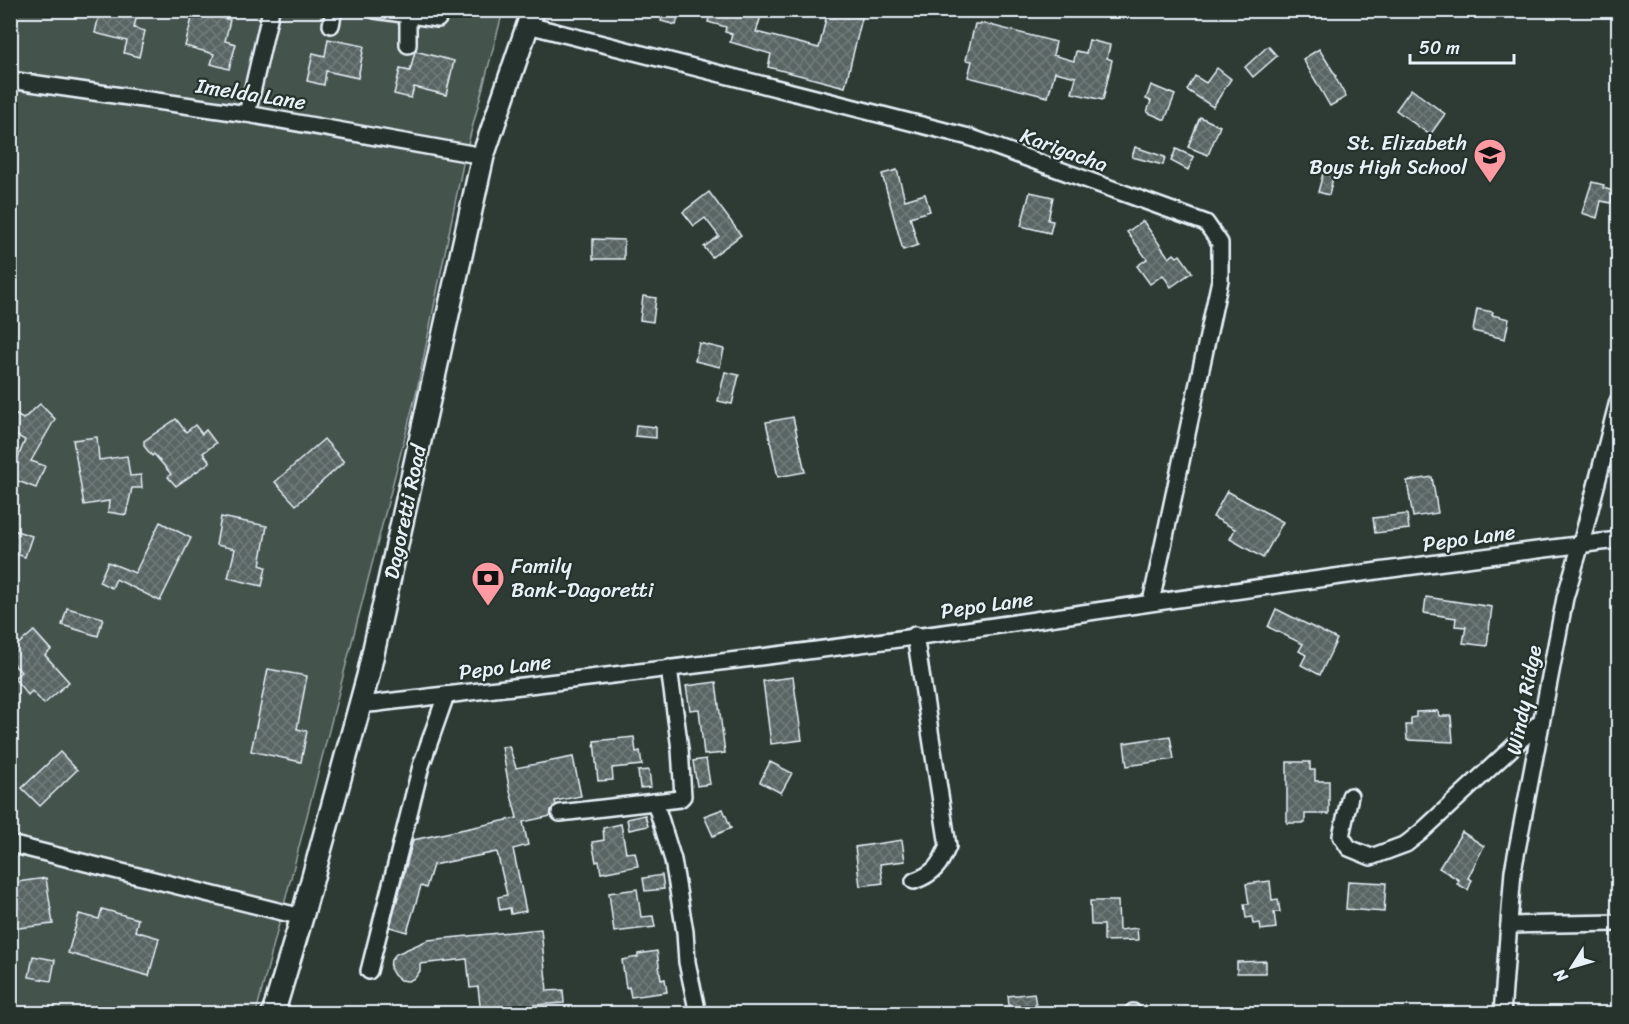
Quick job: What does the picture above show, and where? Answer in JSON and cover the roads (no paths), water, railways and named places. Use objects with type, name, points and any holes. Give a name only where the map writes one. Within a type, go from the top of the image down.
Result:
[{"type":"main road","name":"Dagoretti Road","points":[[273,1014],[361,705],[483,156],[530,18]]},
{"type":"street","points":[[247,114],[271,10]]},
{"type":"street","points":[[375,10],[417,14],[438,19]]},
{"type":"street","points":[[408,45],[417,14]]},
{"type":"street","name":"Karigacha","points":[[530,18],[969,137],[1206,223],[1220,243],[1220,280],[1151,602]]},
{"type":"street","name":"Imelda Lane","points":[[10,80],[247,114],[483,156]]},
{"type":"street","name":"Windy Ridge","points":[[1502,1014],[1513,871],[1541,721],[1565,598],[1618,401]]},
{"type":"street","name":"Pepo Lane","points":[[361,705],[915,636],[1618,540]]},
{"type":"street","points":[[914,881],[925,877],[941,864],[948,846],[915,636]]},
{"type":"street","points":[[560,813],[680,799],[683,796],[669,668]]},
{"type":"street","points":[[369,971],[421,766],[446,695]]},
{"type":"street","points":[[1350,796],[1341,836],[1349,848],[1371,857],[1406,844],[1541,721]]},
{"type":"street","points":[[655,802],[673,860],[685,932],[687,962],[698,1014]]},
{"type":"street","points":[[10,843],[302,917]]},
{"type":"street","points":[[1509,925],[1618,923]]},
{"type":"place","name":"St. Elizabeth Boys High School","points":[[1490,184]]},
{"type":"place","name":"Family Bank-Dagoretti","points":[[488,607]]}]
